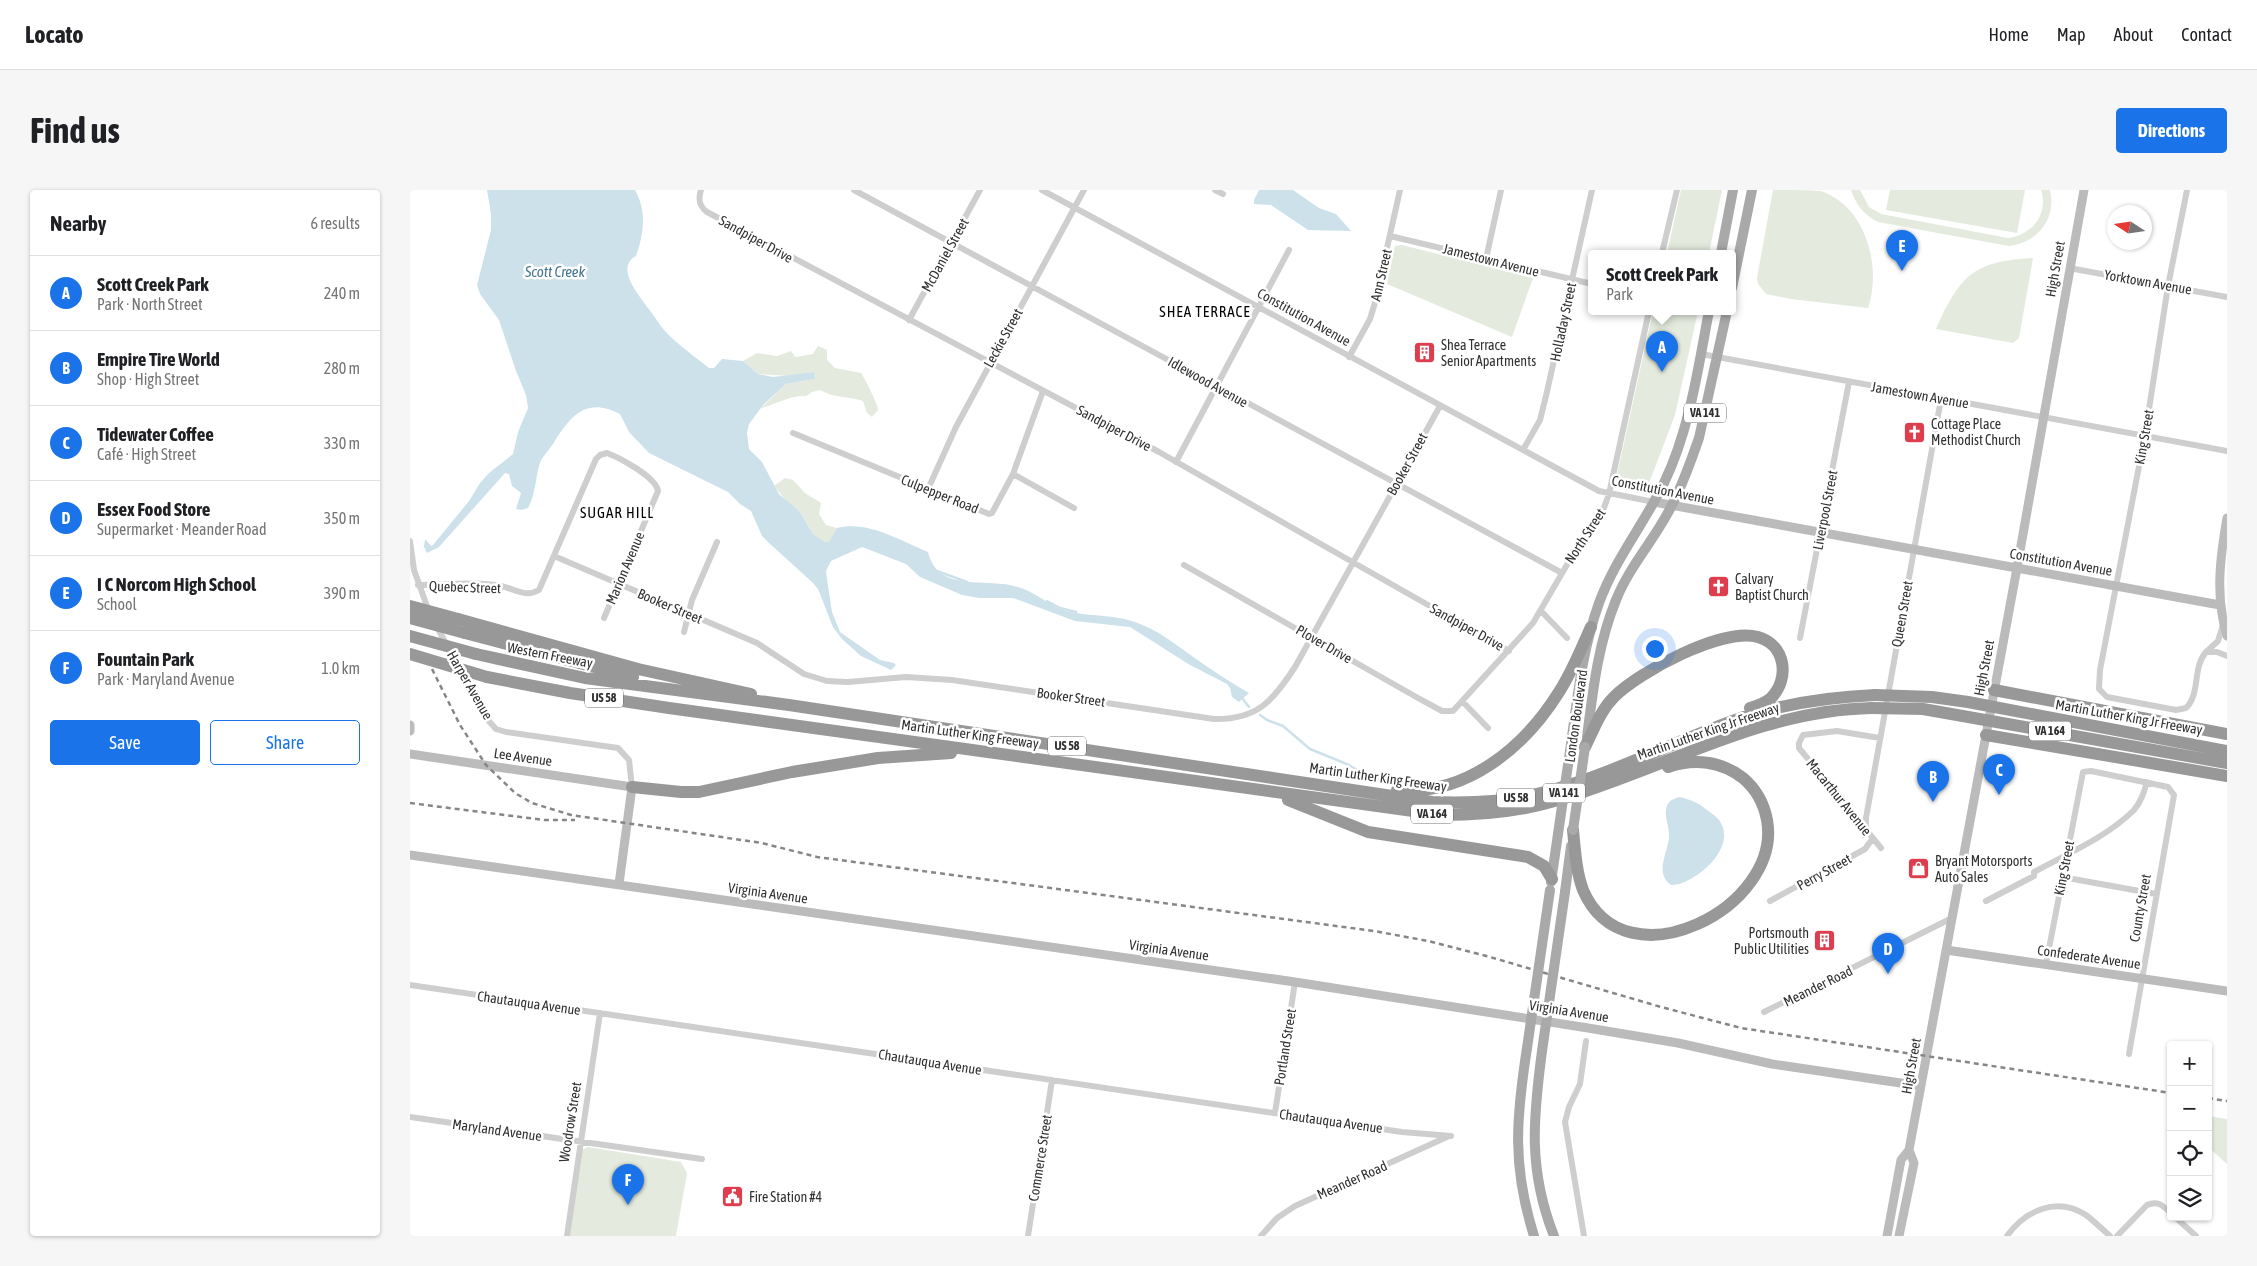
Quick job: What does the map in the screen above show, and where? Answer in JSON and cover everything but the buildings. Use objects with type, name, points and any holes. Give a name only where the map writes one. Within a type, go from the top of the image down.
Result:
[{"type":"highway","points":[[410,606],[638,669],[724,687],[789,705]]},
{"type":"highway","name":"US 58","points":[[410,618],[686,693]]},
{"type":"highway","points":[[1320,785],[1423,790],[1443,786],[1471,776],[1490,766],[1522,739],[1549,708],[1570,672],[1591,627]]},
{"type":"highway","name":"US 58","points":[[1586,747],[1603,710],[1613,698],[1640,675],[1657,665],[1703,646],[1734,637],[1746,635],[1766,640],[1778,651],[1783,665],[1781,684],[1776,692],[1764,703],[1702,733]]},
{"type":"highway","name":"Western Freeway","points":[[410,636],[546,671],[686,693]]},
{"type":"highway","name":"Martin Luther King Freeway","points":[[410,654],[487,677],[570,693],[1415,813],[1469,815],[1551,802],[1615,780]]},
{"type":"highway","points":[[1994,690],[2227,734]]},
{"type":"highway","name":"Martin Luther King Freeway","points":[[686,693],[789,705],[1432,802],[1505,800],[1571,784],[1702,733]]},
{"type":"highway","name":"Martin Luther King Jr Freeway","points":[[1702,733],[1743,718],[1788,705],[1828,698],[1875,694],[1932,697],[1968,702],[2227,751]]},
{"type":"highway","name":"Martin Luther King Jr Freeway","points":[[1615,780],[1755,728],[1838,709],[1872,708],[1923,709],[2227,763]]},
{"type":"highway","points":[[1986,735],[2227,776]]},
{"type":"highway","points":[[632,787],[699,792],[792,772],[878,758],[932,754],[996,753]]},
{"type":"highway","points":[[1573,830],[1579,878],[1586,896],[1602,916],[1622,929],[1633,933],[1650,936],[1668,935],[1705,920],[1738,896],[1759,869],[1767,847],[1766,814],[1750,784],[1730,770],[1720,765],[1696,762],[1615,780]]},
{"type":"highway","name":"US 58","points":[[1247,789],[1284,798],[1368,832],[1528,857],[1544,866],[1551,884]]},
{"type":"main road","points":[[1722,250],[1733,190]]},
{"type":"main road","points":[[1736,268],[1752,190]]},
{"type":"main road","name":"London Boulevard","points":[[1534,1236],[1524,1195],[1517,1152],[1518,1116],[1580,680],[1591,627],[1599,602],[1620,557],[1665,481],[1682,437],[1709,315]]},
{"type":"main road","name":"London Boulevard","points":[[1554,1236],[1539,1187],[1534,1148],[1534,1123],[1542,1051],[1597,663],[1607,623],[1626,578],[1672,506],[1699,438],[1726,315]]},
{"type":"street","name":"Sandpiper Drive","points":[[701,190],[700,204],[713,215],[1176,462],[1509,651]]},
{"type":"street","name":"Idlewood Avenue","points":[[854,190],[1562,573]]},
{"type":"street","name":"McDaniel Street","points":[[909,320],[980,190]]},
{"type":"street","name":"Constitution Avenue","points":[[1042,190],[1599,491],[1672,506],[2223,606]]},
{"type":"street","name":"Leckie Street","points":[[928,489],[956,427],[989,363],[1084,190]]},
{"type":"street","points":[[1215,190],[1223,194]]},
{"type":"street","name":"Ann Street","points":[[1349,357],[1372,313],[1400,190]]},
{"type":"street","points":[[1486,259],[1501,190]]},
{"type":"street","name":"Holladay Street","points":[[1523,450],[1540,420],[1592,190]]},
{"type":"street","points":[[1663,250],[1677,190]]},
{"type":"street","name":"High Street","points":[[1887,1236],[1901,1160],[1909,1150],[2017,568],[2042,417],[2084,190]]},
{"type":"street","name":"King Street","points":[[2186,190],[2168,286],[2145,435],[2098,682],[2102,694],[2107,698],[2181,709],[2191,703],[2200,662],[2206,652]]},
{"type":"street","name":"Jamestown Avenue","points":[[1390,236],[1588,283]]},
{"type":"street","points":[[1176,462],[1260,308],[1289,250]]},
{"type":"street","name":"Yorktown Avenue","points":[[2069,268],[2227,297]]},
{"type":"street","name":"North Street","points":[[1463,702],[1509,651],[1541,611],[1562,573],[1602,513],[1609,494],[1648,315]]},
{"type":"street","name":"Jamestown Avenue","points":[[1701,354],[2227,451]]},
{"type":"street","name":"Liverpool Street","points":[[1800,638],[1849,382]]},
{"type":"street","name":"Culpepper Road","points":[[793,433],[928,489],[992,513],[1013,474],[1043,391]]},
{"type":"street","name":"Queen Street","points":[[1866,830],[1866,818],[1941,399]]},
{"type":"street","name":"Booker Street","points":[[554,556],[757,643],[804,674],[827,681],[848,682],[906,677],[952,680],[1214,719],[1237,718],[1251,713],[1272,699],[1295,667],[1440,406]]},
{"type":"street","name":"Marion Avenue","points":[[588,479],[596,459],[607,453],[633,467],[658,487],[658,493],[604,618]]},
{"type":"street","points":[[1013,474],[1074,508]]},
{"type":"street","name":"Quebec Street","points":[[418,585],[502,586],[523,594],[532,594],[538,590],[588,479]]},
{"type":"street","points":[[2206,652],[2218,641],[2223,624],[2220,567],[2227,518]]},
{"type":"street","name":"Harper Avenue","points":[[410,541],[418,585],[427,608],[487,719],[496,729],[618,748],[629,760],[632,787]]},
{"type":"street","points":[[684,632],[688,613],[717,542]]},
{"type":"street","name":"Plover Drive","points":[[1184,565],[1442,711],[1453,711],[1463,702]]},
{"type":"street","points":[[1541,611],[1567,638]]},
{"type":"street","points":[[2223,624],[2227,636]]},
{"type":"street","points":[[2206,652],[2217,652],[2227,656]]},
{"type":"street","points":[[1463,702],[1488,728]]},
{"type":"street","points":[[410,724],[410,731]]},
{"type":"street","name":"Macarthur Avenue","points":[[1880,738],[1837,731],[1803,735],[1798,743],[1799,748],[1881,848]]},
{"type":"street","name":"Lee Avenue","points":[[410,754],[632,787]]},
{"type":"street","name":"King Street","points":[[2046,964],[2082,772],[2091,771],[2147,782]]},
{"type":"street","points":[[1986,901],[2034,876],[2034,872],[2097,837],[2134,810],[2142,798],[2147,782]]},
{"type":"street","name":"County Street","points":[[2129,1054],[2174,795],[2168,787],[2147,782]]},
{"type":"street","points":[[619,884],[632,787]]},
{"type":"street","name":"Perry Street","points":[[1770,901],[1865,849],[1872,838]]},
{"type":"street","name":"Virginia Avenue","points":[[410,855],[1295,982],[1597,1029],[1678,1043],[1772,1064],[1921,1086]]},
{"type":"street","points":[[2062,877],[2156,894]]},
{"type":"street","name":"Meander Road","points":[[1764,1012],[1952,918]]},
{"type":"street","name":"Confederate Avenue","points":[[1946,950],[2227,991]]},
{"type":"street","name":"Portland Street","points":[[1275,1113],[1295,982]]},
{"type":"street","name":"Chautauqua Avenue","points":[[410,985],[1402,1132],[1451,1136]]},
{"type":"street","name":"Woodrow Street","points":[[567,1236],[600,1013]]},
{"type":"street","points":[[1584,1236],[1565,1122],[1569,1107],[1580,1084],[1586,1041]]},
{"type":"street","name":"Commerce Street","points":[[1028,1236],[1052,1080]]},
{"type":"street","name":"Maryland Avenue","points":[[410,1117],[702,1159]]},
{"type":"street","name":"Meander Road","points":[[1262,1236],[1277,1218],[1295,1206],[1451,1136]]},
{"type":"street","name":"High Street","points":[[1899,1236],[1914,1163],[1909,1150]]},
{"type":"street","points":[[2117,1236],[2147,1205],[2152,1203],[2161,1204],[2167,1209]]},
{"type":"street","points":[[2008,1234],[2029,1213],[2057,1206],[2085,1215],[2110,1236]]},
{"type":"street","points":[[2179,1221],[2196,1236]]},
{"type":"shaded area","points":[[1681,190],[1722,190],[1710,250],[1668,250]]},
{"type":"shaded area","points":[[1773,190],[1820,191],[1836,198],[1849,209],[1859,223],[1871,257],[1873,274],[1872,292],[1868,308],[1791,299],[1766,294],[1758,284],[1757,278]]},
{"type":"shaded area","points":[[1851,190],[1860,190],[1869,207],[1881,214],[2008,238],[2024,233],[2036,222],[2043,207],[2041,190],[2050,190],[2051,201],[2050,211],[2043,228],[2028,240],[2009,246],[1878,222],[1861,209]]},
{"type":"shaded area","points":[[1890,190],[2025,190],[2017,233],[1886,210]]},
{"type":"shaded area","points":[[1402,245],[1533,278],[1512,337],[1387,284],[1395,246]]},
{"type":"shaded area","points":[[2033,258],[2019,338],[2013,343],[1936,329],[1953,296],[1961,284],[1971,275],[1982,268],[1996,263]]},
{"type":"shaded area","points":[[1652,315],[1697,315],[1675,415],[1646,491],[1615,484]]},
{"type":"shaded area","points":[[818,346],[827,350],[827,360],[835,368],[861,373],[878,410],[872,417],[867,413],[863,401],[820,390],[806,396],[789,398],[761,408],[786,384],[815,379],[814,372],[789,376],[758,374],[743,361],[757,353],[777,356],[791,351],[795,357],[813,354]]},
{"type":"shaded area","points":[[785,478],[793,480],[805,493],[821,503],[819,514],[826,525],[837,528],[829,543],[813,534],[800,512],[789,504],[774,486]]},
{"type":"shaded area","points":[[2212,1117],[2227,1119],[2227,1164],[2212,1151]]},
{"type":"shaded area","points":[[588,1147],[681,1162],[687,1173],[676,1236],[569,1236],[582,1150]]},
{"type":"water","name":"Scott Creek","points":[[487,190],[635,190],[643,214],[643,223],[636,256],[627,267],[628,275],[640,296],[669,335],[709,368],[714,368],[722,359],[743,361],[758,374],[773,377],[814,372],[815,379],[786,384],[764,404],[749,424],[747,433],[749,449],[762,462],[779,494],[800,512],[813,534],[825,542],[829,542],[837,528],[849,526],[872,529],[896,537],[928,552],[933,565],[942,574],[953,579],[965,582],[1006,584],[1031,592],[1066,611],[1113,617],[1147,627],[1249,693],[1239,702],[1232,697],[1227,684],[1190,665],[1130,627],[1075,621],[1013,598],[979,598],[962,595],[920,577],[906,564],[862,547],[831,561],[826,571],[832,612],[840,632],[880,660],[894,663],[896,665],[891,670],[861,656],[842,639],[833,627],[818,589],[762,536],[751,511],[740,504],[728,492],[649,453],[629,432],[620,414],[598,407],[588,408],[573,417],[544,456],[538,469],[533,497],[528,508],[516,509],[521,493],[512,486],[509,474],[505,473],[439,547],[427,553],[424,547],[425,539],[431,546],[433,545],[469,501],[480,483],[489,473],[513,454],[518,432],[528,408],[526,395],[499,320],[480,294],[477,285],[491,230],[491,214]]},
{"type":"water","points":[[1259,190],[1293,190],[1319,208],[1336,214],[1351,231],[1308,230],[1271,205],[1254,204]]},
{"type":"water","points":[[1679,797],[1698,803],[1715,816],[1723,828],[1724,836],[1720,851],[1703,871],[1688,880],[1671,885],[1663,875],[1663,862],[1669,837],[1666,810],[1670,801]]},
{"type":"waterway","points":[[937,571],[967,582]]},
{"type":"waterway","points":[[1047,601],[1060,608],[1076,612]]},
{"type":"waterway","points":[[1242,698],[1249,707]]},
{"type":"waterway","points":[[1260,715],[1283,726],[1310,749],[1349,765],[1360,772]]},
{"type":"railway","points":[[428,661],[460,725],[486,765],[515,793],[532,803],[571,815],[762,843],[817,857],[1374,931],[1428,941],[1490,957],[1661,1007],[1741,1028],[2167,1092]]},
{"type":"railway","points":[[410,803],[544,820],[575,820]]},
{"type":"railway","points":[[2212,1099],[2227,1101]]},
{"type":"place","name":"I C Norcom High School","points":[[1902,271]]},
{"type":"place","name":"Shea Terrace Senior Apartments","points":[[1425,353]]},
{"type":"place","name":"Scott Creek Park","points":[[1662,372]]},
{"type":"place","name":"Cottage Place Methodist Church","points":[[1915,432]]},
{"type":"place","name":"Calvary Baptist Church","points":[[1719,587]]},
{"type":"place","name":"Tidewater Coffee","points":[[1999,795]]},
{"type":"place","name":"Empire Tire World","points":[[1933,802]]},
{"type":"place","name":"Bryant Motorsports Auto Sales","points":[[1919,869]]},
{"type":"place","name":"Portsmouth Public Utilities","points":[[1825,941]]},
{"type":"place","name":"Essex Food Store","points":[[1888,974]]},
{"type":"place","name":"Fire Station #4","points":[[733,1197]]},
{"type":"place","name":"Fountain Park","points":[[628,1205]]},
{"type":"district","name":"SHEA TERRACE","points":[[1205,311]]},
{"type":"district","name":"SUGAR HILL","points":[[617,512]]}]
